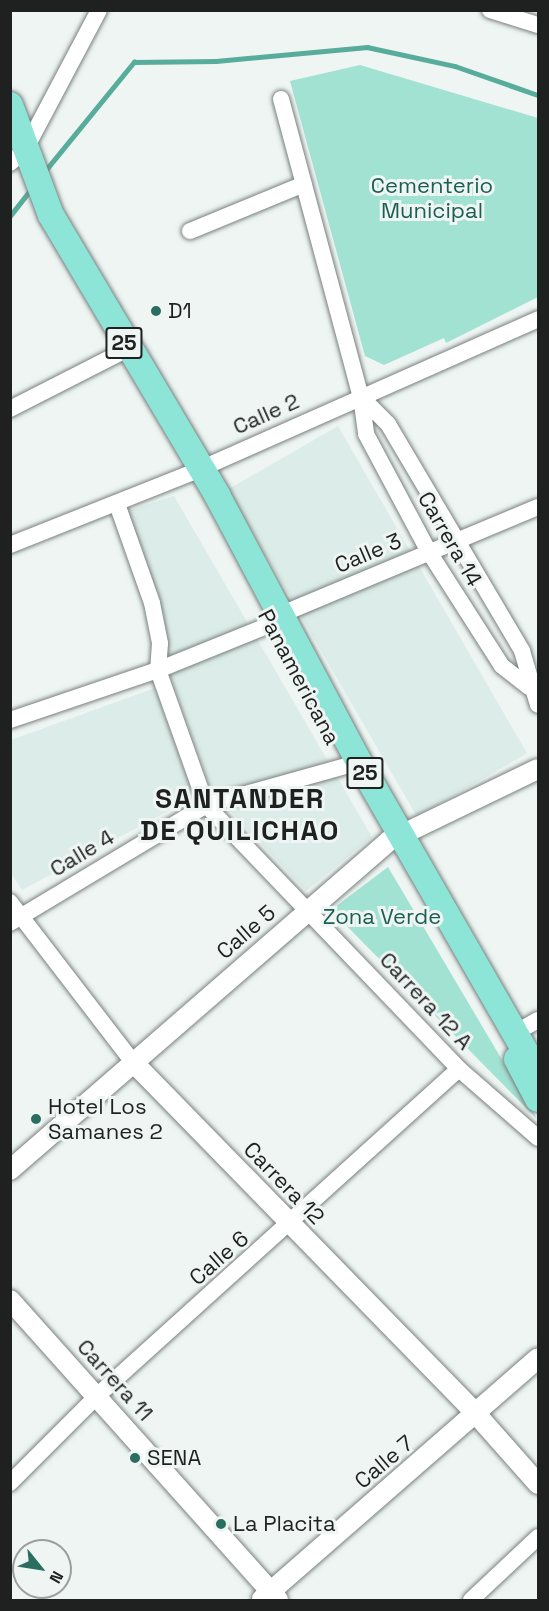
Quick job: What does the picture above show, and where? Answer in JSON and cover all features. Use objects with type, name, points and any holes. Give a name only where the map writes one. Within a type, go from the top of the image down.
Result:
[{"type":"main road","name":"Panamericana","points":[[10,105],[22,158],[51,215],[128,350],[198,470],[217,495],[346,766],[394,838],[528,1026],[538,1073]]},
{"type":"main road","name":"Panamericana","points":[[277,619],[394,838],[538,1098]]},
{"type":"street","points":[[22,158],[99,10]]},
{"type":"street","points":[[490,10],[506,13],[538,25]]},
{"type":"street","name":"Carrera 14","points":[[281,99],[361,397],[366,434],[429,552],[502,666],[534,684]]},
{"type":"street","points":[[190,231],[304,184]]},
{"type":"street","name":"Calle 2","points":[[10,545],[198,470],[538,319]]},
{"type":"street","points":[[10,409],[128,350]]},
{"type":"street","name":"Carrera 14","points":[[361,397],[388,424],[522,651],[534,684],[538,705]]},
{"type":"street","name":"Carrera 12 A","points":[[117,504],[152,603],[160,643],[158,670],[206,805],[309,909],[459,1069],[538,1138]]},
{"type":"street","name":"Calle 3","points":[[10,720],[158,670],[538,507]]},
{"type":"street","name":"Calle 4","points":[[13,914],[206,805],[346,766]]},
{"type":"street","name":"Calle 5","points":[[10,1170],[132,1061],[394,838],[538,769]]},
{"type":"street","name":"Carrera 12","points":[[13,914],[132,1061],[477,1414],[538,1484]]},
{"type":"street","name":"Calle 6","points":[[10,1483],[98,1395],[291,1225],[459,1069]]},
{"type":"street","name":"Carrera 11","points":[[10,1300],[98,1395],[269,1597]]},
{"type":"street","name":"Calle 7","points":[[269,1597],[538,1358]]},
{"type":"street","points":[[471,1600],[538,1537]]},
{"type":"shaded area","points":[[338,426],[527,753],[417,817],[228,489]]},
{"type":"shaded area","points":[[174,496],[372,837],[306,891],[212,792],[171,678],[127,511]]},
{"type":"shaded area","points":[[155,688],[194,797],[22,890],[11,873],[11,740]]},
{"type":"green space","name":"Cementerio Municipal","points":[[360,65],[538,118],[538,297],[446,343],[444,338],[384,365],[365,356],[290,81]]},
{"type":"green space","name":"Zona Verde","points":[[388,867],[537,1119],[331,910]]},
{"type":"waterway","points":[[45,171],[134,62],[216,61],[367,47],[455,66],[538,95]]},
{"type":"waterway","points":[[10,216],[33,187]]},
{"type":"place","name":"D1","points":[[156,311]]},
{"type":"place","name":"Hotel Los Samanes 2","points":[[36,1119]]},
{"type":"place","name":"SENA","points":[[135,1458]]},
{"type":"place","name":"La Placita","points":[[221,1524]]},
{"type":"district","name":"SANTANDER DE QUILICHAO","points":[[240,814]]}]
